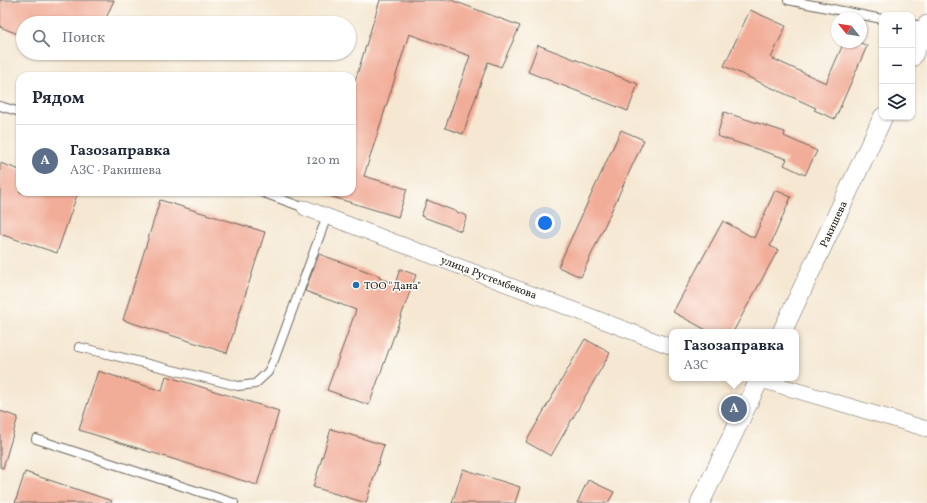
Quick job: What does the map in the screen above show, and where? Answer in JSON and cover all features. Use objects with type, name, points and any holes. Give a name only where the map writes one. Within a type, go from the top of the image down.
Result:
[{"type":"street","points":[[915,48],[922,26]]},
{"type":"street","name":"Ракишева","points":[[783,329],[882,120]]},
{"type":"street","name":"улица Рустембекова","points":[[305,208],[669,346]]},
{"type":"street","points":[[700,503],[757,381]]},
{"type":"street","points":[[765,381],[927,429]]},
{"type":"lane","points":[[788,0],[879,18]]},
{"type":"lane","points":[[0,106],[16,111]]},
{"type":"lane","points":[[272,196],[305,208]]},
{"type":"lane","points":[[79,347],[238,386],[255,384],[268,372],[274,360],[327,216]]},
{"type":"lane","points":[[36,438],[234,503]]},
{"type":"building","points":[[0,0],[114,0],[107,16],[16,16],[16,33],[0,27]]},
{"type":"building","points":[[380,0],[451,0],[520,26],[501,67],[488,62],[463,134],[445,128],[470,56],[409,34],[364,176],[407,189],[398,217],[329,196],[356,196],[356,78]]},
{"type":"building","points":[[750,10],[786,26],[771,58],[826,83],[841,48],[866,48],[835,119],[814,110],[816,108],[724,66]]},
{"type":"building","points":[[538,45],[638,84],[628,111],[528,72]]},
{"type":"building","points":[[724,112],[785,132],[784,136],[817,151],[805,175],[784,165],[787,159],[717,136]]},
{"type":"building","points":[[621,130],[644,140],[581,277],[558,267]]},
{"type":"building","points":[[0,163],[16,169],[16,196],[77,196],[57,253],[0,234]]},
{"type":"building","points":[[775,190],[791,197],[770,246],[778,250],[735,329],[704,329],[673,312],[723,221],[754,238]]},
{"type":"building","points":[[160,200],[265,232],[227,353],[123,320]]},
{"type":"building","points":[[427,200],[467,216],[461,231],[421,216]]},
{"type":"building","points":[[319,254],[380,276],[379,278],[395,284],[400,269],[416,275],[369,405],[327,390],[356,310],[305,291]]},
{"type":"building","points":[[585,339],[610,353],[551,456],[526,442]]},
{"type":"building","points":[[98,371],[162,391],[166,376],[279,411],[257,485],[79,430]]},
{"type":"building","points":[[0,411],[18,417],[3,468],[0,467]]},
{"type":"building","points":[[331,429],[384,445],[366,503],[313,487]]},
{"type":"building","points":[[463,469],[520,487],[515,503],[452,503]]},
{"type":"building","points":[[25,472],[112,501],[111,503],[15,503]]},
{"type":"building","points":[[588,480],[614,492],[608,503],[577,503]]},
{"type":"place","name":"ТОО \"Дана\"","points":[[356,285]]},
{"type":"place","name":"Газозаправка","points":[[734,409]]}]
